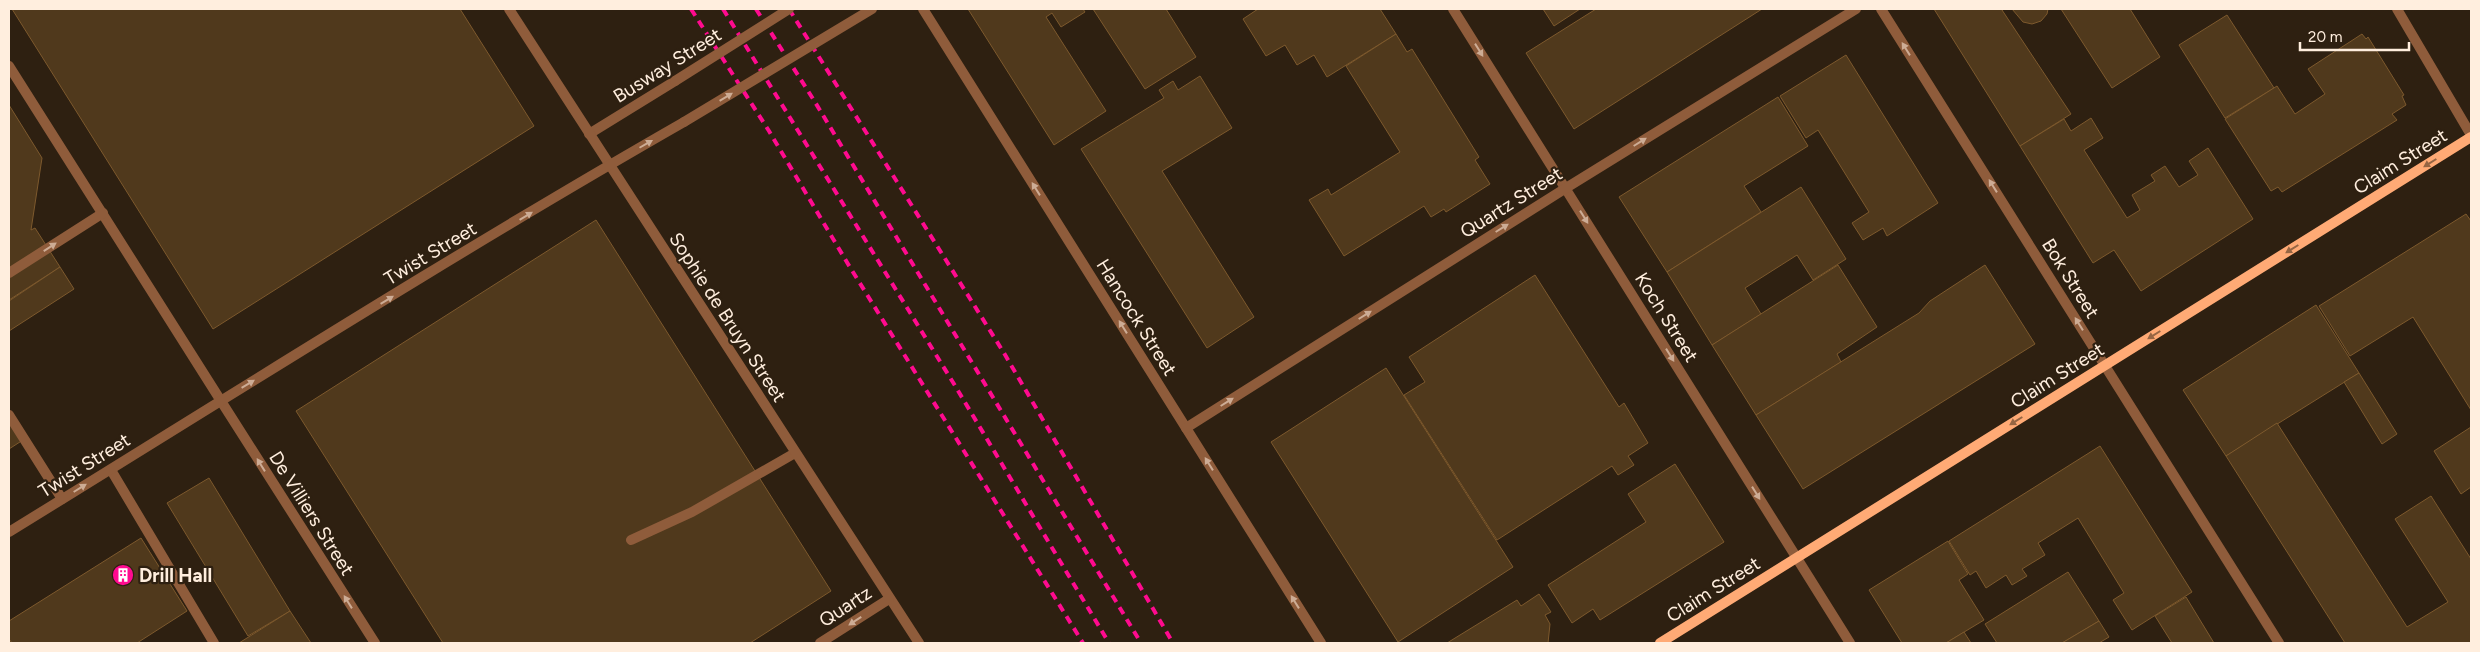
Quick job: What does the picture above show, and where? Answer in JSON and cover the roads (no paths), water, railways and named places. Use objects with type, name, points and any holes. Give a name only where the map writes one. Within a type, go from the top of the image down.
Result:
[{"type":"street","name":"Sophie de Bruyn Street","points":[[509,9],[919,643]]},
{"type":"street","name":"Busway Street","points":[[589,134],[789,9]]},
{"type":"street","name":"Twist Street","points":[[9,532],[609,165],[872,9]]},
{"type":"street","name":"Hancock Street","points":[[922,9],[1321,643]]},
{"type":"street","name":"Koch Street","points":[[1454,9],[1850,643]]},
{"type":"street","name":"Quartz Street","points":[[1186,428],[1566,188],[1856,9]]},
{"type":"street","name":"Bok Street","points":[[1881,9],[2279,643]]},
{"type":"street","points":[[2397,9],[2471,136]]},
{"type":"street","name":"De Villiers Street","points":[[9,66],[374,643]]},
{"type":"street","name":"Claim Street","points":[[1660,643],[2471,136]]},
{"type":"street","points":[[9,273],[103,213]]},
{"type":"street","points":[[9,415],[62,499]]},
{"type":"street","points":[[630,540],[692,512],[795,453]]},
{"type":"street","points":[[111,470],[214,643]]},
{"type":"street","name":"Quartz","points":[[820,643],[889,599]]},
{"type":"railway","points":[[691,9],[769,131],[848,264],[1083,643]]},
{"type":"railway","points":[[723,9],[954,384],[1109,643]]},
{"type":"railway","points":[[756,9],[815,102],[1141,643]]},
{"type":"railway","points":[[789,9],[1004,353],[1173,643]]},
{"type":"place","name":"Drill Hall","points":[[123,575]]}]
